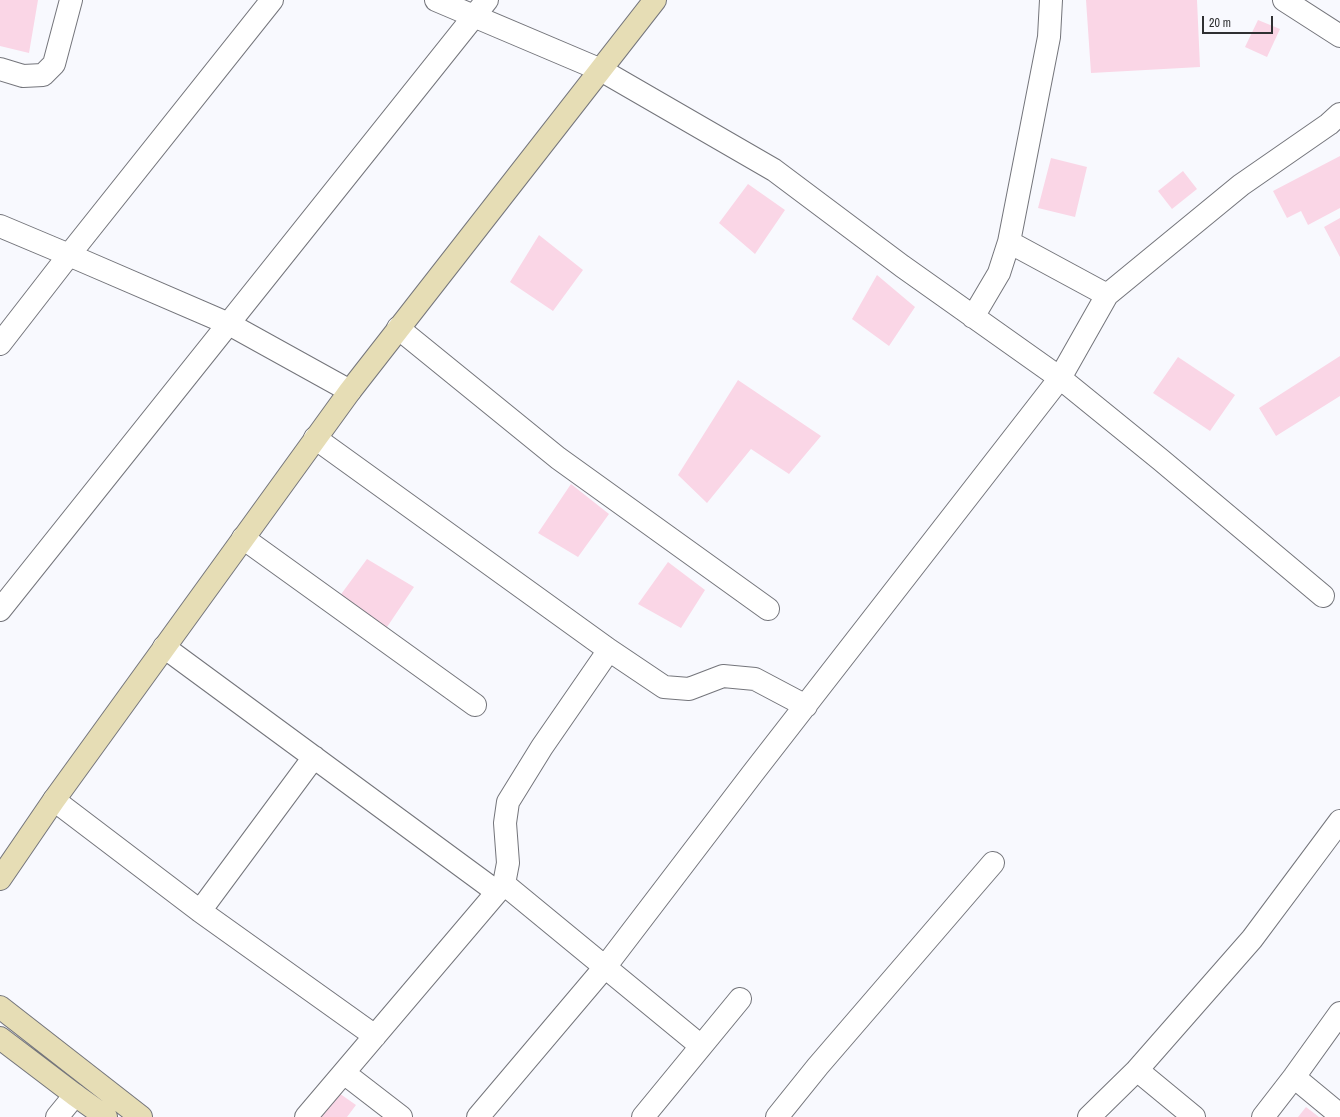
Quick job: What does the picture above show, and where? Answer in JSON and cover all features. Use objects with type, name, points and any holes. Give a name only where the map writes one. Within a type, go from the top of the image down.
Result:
[{"type":"street","points":[[0,69],[23,76],[43,75],[54,64],[71,0]]},
{"type":"street","points":[[0,344],[272,0]]},
{"type":"street","points":[[436,0],[481,8],[601,70],[774,170],[902,266],[1060,378],[1323,596]]},
{"type":"street","points":[[0,879],[54,800],[350,391],[655,0]]},
{"type":"street","points":[[973,317],[999,273],[1009,242],[1049,37],[1050,0]]},
{"type":"street","points":[[1284,0],[1340,36]]},
{"type":"street","points":[[0,610],[481,8]]},
{"type":"street","points":[[478,1117],[605,967],[1060,378],[1107,295],[1241,185],[1330,124],[1340,114]]},
{"type":"street","points":[[0,226],[229,324],[350,391]]},
{"type":"street","points":[[1009,242],[1107,295]]},
{"type":"street","points":[[398,328],[558,458],[768,609]]},
{"type":"street","points":[[315,438],[609,650],[664,687],[689,689],[723,676],[756,679],[806,706]]},
{"type":"street","points":[[243,538],[475,705]]},
{"type":"street","points":[[164,647],[314,757],[501,888],[605,967],[701,1046]]},
{"type":"street","points":[[306,1117],[501,888],[508,863],[505,823],[508,802],[542,747],[609,650]]},
{"type":"street","points":[[200,911],[314,757]]},
{"type":"street","points":[[54,800],[200,911],[375,1036]]},
{"type":"street","points":[[1089,1117],[1137,1070],[1252,939],[1340,821]]},
{"type":"street","points":[[777,1117],[818,1066],[993,863]]},
{"type":"street","points":[[643,1117],[740,998]]},
{"type":"street","points":[[0,1007],[142,1117]]},
{"type":"street","points":[[1263,1117],[1294,1077],[1340,1012]]},
{"type":"street","points":[[0,1038],[106,1117]]},
{"type":"street","points":[[1137,1070],[1194,1117]]},
{"type":"street","points":[[344,1073],[401,1117]]},
{"type":"street","points":[[1294,1077],[1340,1115]]},
{"type":"street","points":[[57,1117],[75,1095]]},
{"type":"building","points":[[0,0],[38,0],[29,53],[0,46]]},
{"type":"building","points":[[1086,0],[1197,0],[1200,67],[1091,73]]},
{"type":"building","points":[[1258,20],[1280,29],[1267,57],[1245,47]]},
{"type":"building","points":[[1340,156],[1340,208],[1308,225],[1301,211],[1287,218],[1273,191]]},
{"type":"building","points":[[1051,158],[1087,167],[1075,217],[1038,208]]},
{"type":"building","points":[[1183,171],[1197,189],[1172,209],[1158,191]]},
{"type":"building","points":[[748,184],[785,210],[755,254],[719,223]]},
{"type":"building","points":[[1340,218],[1340,257],[1324,227]]},
{"type":"building","points":[[539,235],[583,270],[553,311],[510,282]]},
{"type":"building","points":[[877,275],[915,307],[889,346],[852,319]]},
{"type":"building","points":[[1340,356],[1340,396],[1276,436],[1259,408]]},
{"type":"building","points":[[1178,357],[1235,395],[1210,431],[1153,393]]},
{"type":"building","points":[[738,380],[821,436],[789,474],[751,449],[707,503],[678,475]]},
{"type":"building","points":[[571,484],[609,514],[578,557],[538,533]]},
{"type":"building","points":[[367,559],[414,587],[385,630],[339,597]]},
{"type":"building","points":[[668,562],[705,590],[681,628],[638,604]]},
{"type":"building","points":[[336,1091],[356,1105],[347,1117],[317,1117]]},
{"type":"building","points":[[1306,1107],[1319,1117],[1298,1117]]}]
